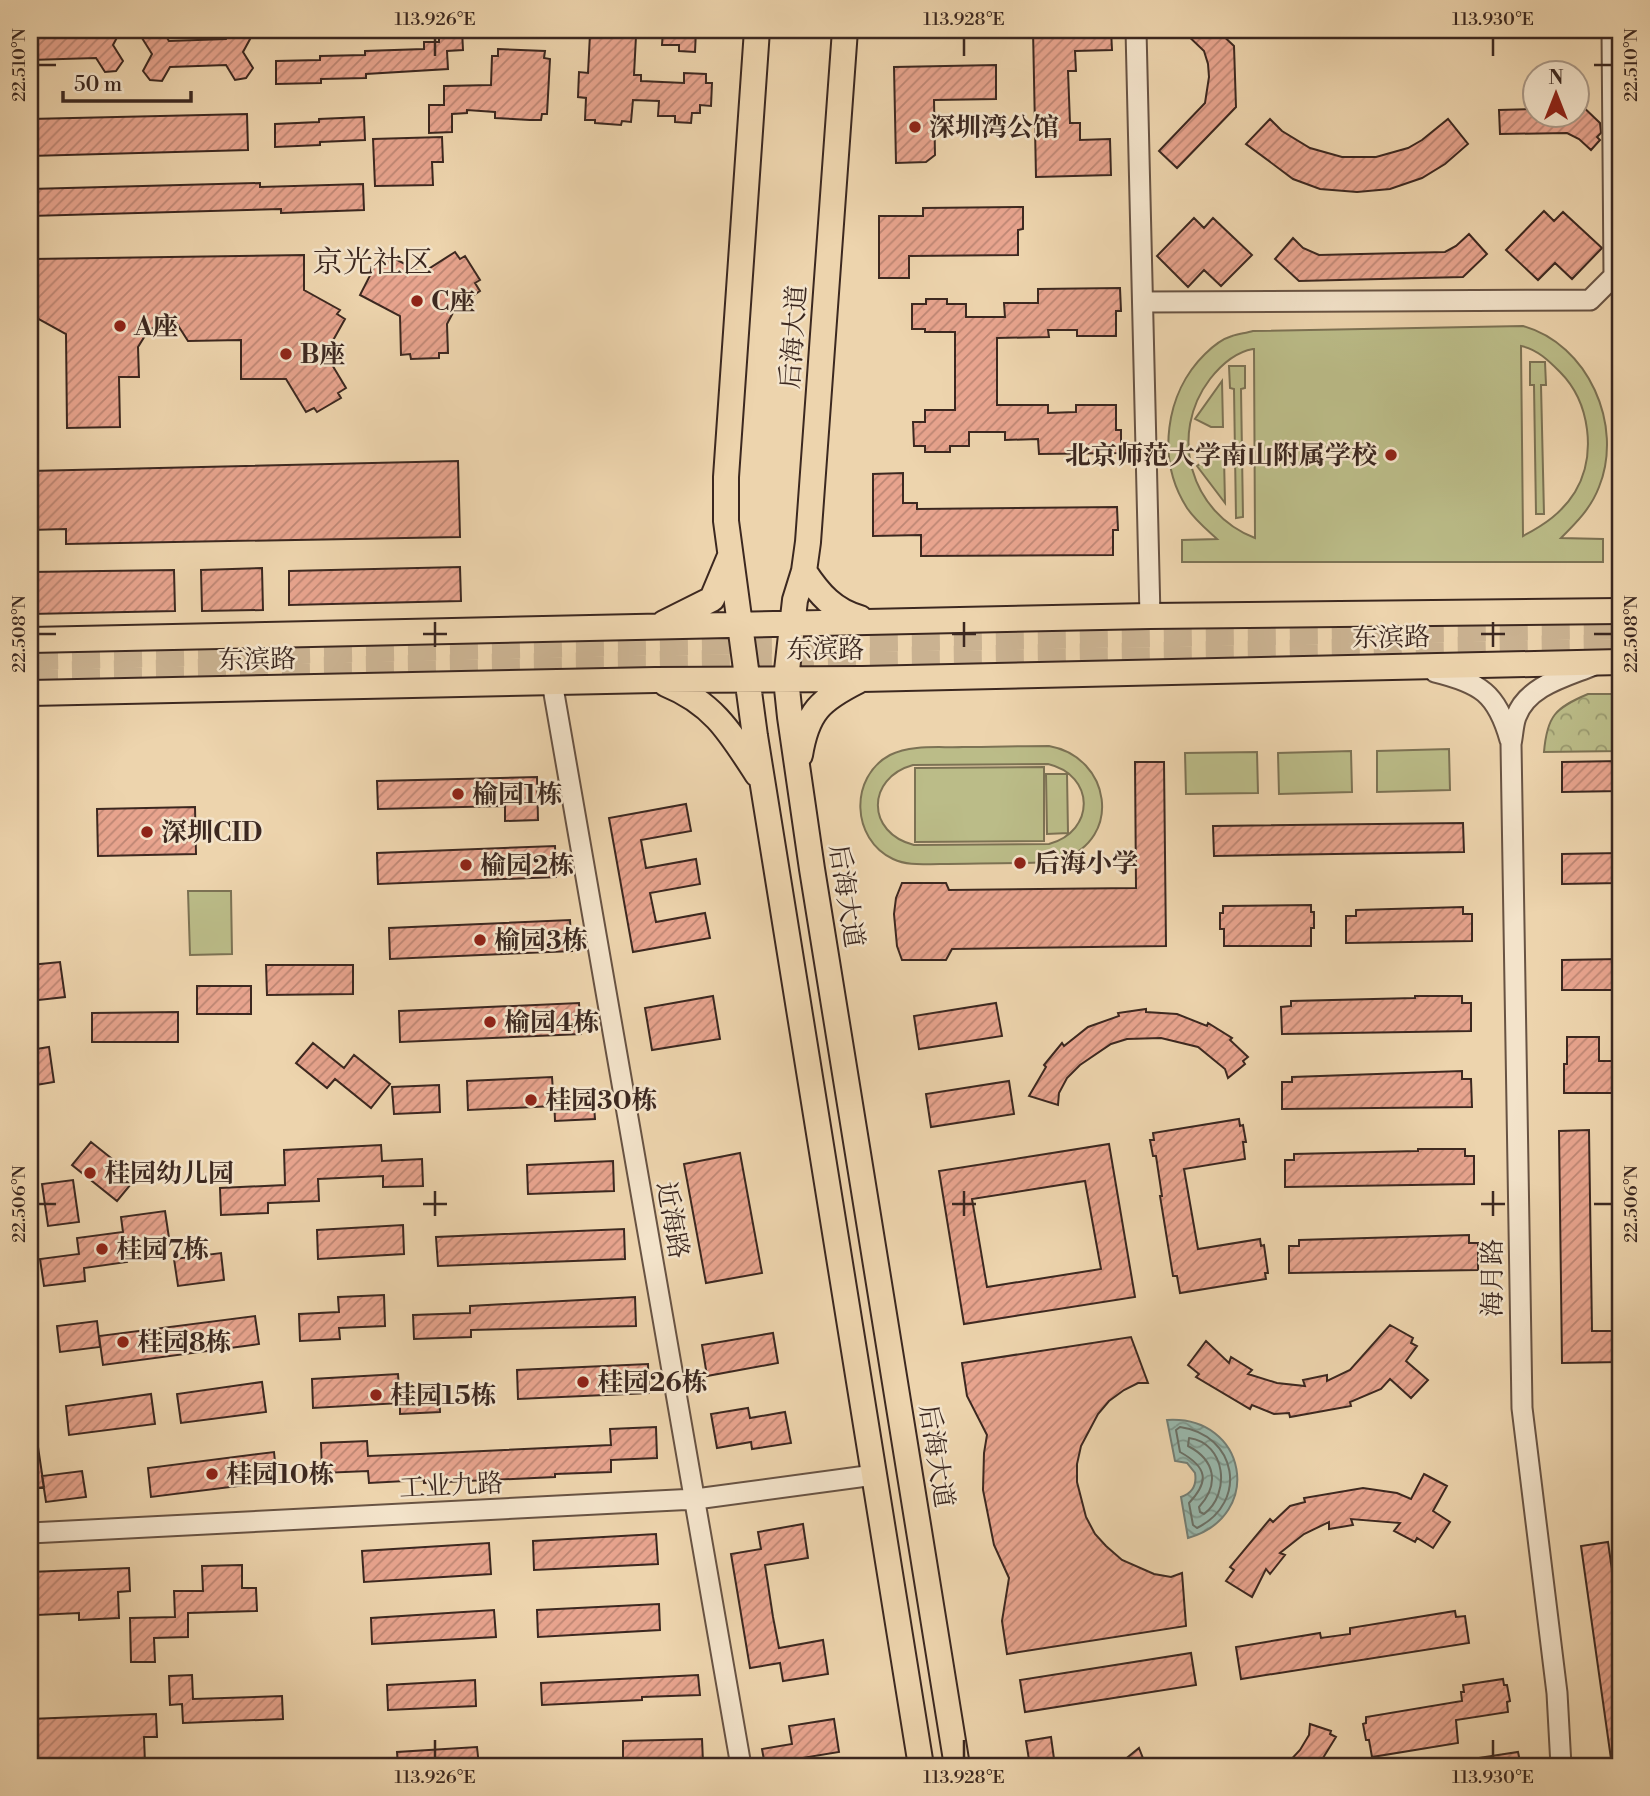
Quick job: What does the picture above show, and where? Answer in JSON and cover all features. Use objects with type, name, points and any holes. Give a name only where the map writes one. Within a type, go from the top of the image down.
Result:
[{"type":"main road","points":[[757,30],[726,477],[726,521],[762,783],[921,1766]]},
{"type":"main road","name":"后海大道","points":[[845,30],[809,528],[804,571],[795,600],[786,679],[812,869],[957,1766]]},
{"type":"main road","points":[[655,627],[712,598],[731,555]]},
{"type":"main road","points":[[804,571],[829,603],[847,614],[873,622]]},
{"type":"main road","name":"东滨路","points":[[30,640],[1150,616],[1620,611]]},
{"type":"main road","name":"东滨路","points":[[30,693],[655,680],[862,679],[1611,662]]},
{"type":"main road","points":[[798,769],[804,731],[815,710],[831,695],[862,679]]},
{"type":"main road","points":[[655,680],[689,693],[714,714],[762,783]]},
{"type":"street","points":[[1136,30],[1150,616]]},
{"type":"street","points":[[1143,302],[1590,300],[1614,276],[1617,199],[1612,30]]},
{"type":"street","points":[[1511,744],[1516,718],[1527,699],[1549,683],[1611,662]]},
{"type":"street","points":[[1410,666],[1466,679],[1483,690],[1494,701],[1504,718],[1511,744]]},
{"type":"street","name":"近海路","points":[[552,682],[741,1766]]},
{"type":"street","name":"海月路","points":[[1511,744],[1522,1408],[1557,1693],[1561,1766]]},
{"type":"street","name":"工业九路","points":[[30,1533],[696,1499],[874,1475]]},
{"type":"green space","name":"北京师范大学南山附属学校","points":[[1523,326],[1546,336],[1566,350],[1582,369],[1595,390],[1603,414],[1607,438],[1606,463],[1599,487],[1588,508],[1561,538],[1603,539],[1603,562],[1182,562],[1182,540],[1217,539],[1190,512],[1177,489],[1169,448],[1169,428],[1174,407],[1191,370],[1208,351],[1228,337],[1253,331]],"holes":[[[1521,346],[1542,356],[1570,384],[1584,413],[1588,446],[1582,477],[1570,499],[1552,518],[1523,536]],[[1254,349],[1255,538],[1233,526],[1215,510],[1201,491],[1192,470],[1189,447],[1190,424],[1197,401],[1219,369],[1241,353]]]},
{"type":"green space","points":[[1530,362],[1545,362],[1546,385],[1541,385],[1544,514],[1536,514],[1534,385],[1530,385]]},
{"type":"green space","points":[[1229,366],[1245,366],[1245,388],[1241,389],[1243,517],[1236,518],[1234,389],[1230,388]]},
{"type":"green space","points":[[1222,381],[1223,427],[1211,427],[1195,419]]},
{"type":"green space","points":[[1224,457],[1225,503],[1197,466],[1207,459]]},
{"type":"green space","points":[[1588,694],[1620,694],[1620,751],[1544,752],[1548,730],[1555,715],[1560,709]]},
{"type":"green space","points":[[1049,746],[1070,753],[1086,765],[1096,781],[1102,799],[1101,817],[1094,834],[1081,849],[1062,859],[1047,862],[904,863],[879,850],[869,837],[860,808],[862,792],[867,778],[877,765],[890,755],[907,749],[926,747]],"holes":[[[1048,764],[1075,779],[1081,791],[1084,803],[1082,816],[1075,828],[1049,844],[914,845],[898,839],[880,818],[880,793],[887,781],[913,765]]]},
{"type":"green space","points":[[1449,749],[1450,790],[1377,792],[1377,751]]},
{"type":"green space","points":[[1351,751],[1352,792],[1279,794],[1278,753]]},
{"type":"green space","points":[[1257,752],[1258,793],[1186,794],[1185,753]]},
{"type":"green space","points":[[1044,767],[1044,841],[915,842],[915,768]]},
{"type":"green space","points":[[1046,774],[1067,774],[1068,833],[1047,834]]},
{"type":"green space","points":[[188,891],[231,891],[232,954],[190,955]]},
{"type":"water","points":[[1167,1420],[1194,1423],[1215,1433],[1229,1449],[1236,1469],[1236,1490],[1228,1510],[1212,1526],[1188,1538],[1181,1497],[1193,1488],[1195,1473],[1187,1463],[1175,1461]]},
{"type":"building","points":[[97,30],[121,30],[113,45],[123,61],[116,71],[105,72],[96,58],[30,60],[30,34],[95,33]]},
{"type":"building","points":[[137,30],[162,30],[169,41],[226,39],[231,30],[255,30],[243,52],[253,68],[246,78],[235,80],[226,65],[170,67],[162,81],[150,80],[143,71],[152,54]]},
{"type":"building","points":[[439,30],[462,30],[463,50],[447,51],[448,69],[366,74],[366,78],[321,79],[321,83],[276,84],[276,61],[365,55],[365,51],[424,49],[424,42],[439,42]]},
{"type":"building","points":[[595,30],[631,30],[631,36],[636,36],[634,75],[641,75],[641,81],[684,83],[684,73],[706,74],[706,83],[712,83],[711,106],[700,105],[700,113],[692,113],[691,123],[675,122],[675,116],[658,116],[659,101],[633,100],[631,122],[622,121],[621,125],[585,120],[586,98],[578,97],[579,72],[588,73],[590,34],[595,35]]},
{"type":"building","points":[[663,30],[696,30],[695,52],[679,51],[679,45],[662,45]]},
{"type":"building","points":[[1033,30],[1111,30],[1112,50],[1075,51],[1076,71],[1068,71],[1070,123],[1080,123],[1080,140],[1110,139],[1111,175],[1036,177]]},
{"type":"building","points":[[1182,30],[1217,30],[1234,46],[1236,107],[1177,168],[1159,151],[1205,103],[1209,77],[1204,51]]},
{"type":"building","points":[[498,49],[545,51],[544,58],[550,59],[547,114],[542,114],[541,120],[530,120],[495,118],[495,112],[467,110],[467,113],[452,114],[452,132],[429,133],[429,105],[444,105],[444,86],[491,85],[492,56],[498,56]]},
{"type":"building","name":"深圳湾公馆","points":[[996,65],[996,99],[934,100],[935,155],[926,162],[896,163],[894,67]]},
{"type":"building","points":[[1520,109],[1520,130],[1590,130],[1590,113],[1600,123],[1601,133],[1597,137],[1600,140],[1591,150],[1567,133],[1500,134],[1499,110]]},
{"type":"building","points":[[247,114],[248,150],[30,156],[30,119]]},
{"type":"building","points":[[364,117],[365,140],[275,147],[275,124]]},
{"type":"building","points":[[1270,119],[1282,131],[1310,148],[1342,157],[1376,157],[1408,148],[1448,119],[1468,144],[1445,164],[1422,178],[1390,189],[1357,192],[1320,189],[1293,179],[1246,144]]},
{"type":"building","points":[[442,137],[443,162],[432,162],[433,185],[375,186],[373,139]]},
{"type":"building","points":[[260,183],[260,187],[363,184],[364,210],[281,213],[281,209],[30,216],[30,189]]},
{"type":"building","points":[[1023,207],[1023,229],[1018,230],[1018,255],[909,256],[909,278],[879,278],[879,216],[923,216],[923,208]]},
{"type":"building","points":[[1544,211],[1554,221],[1563,212],[1602,248],[1572,279],[1555,263],[1538,280],[1506,250]]},
{"type":"building","points":[[1194,218],[1204,228],[1213,218],[1252,255],[1221,286],[1204,270],[1188,287],[1157,256]]},
{"type":"building","points":[[1469,234],[1487,254],[1463,277],[1299,281],[1275,259],[1293,238],[1303,248],[1319,255],[1445,252]]},
{"type":"building","name":"C座","points":[[382,252],[422,273],[455,252],[460,259],[465,256],[480,280],[475,283],[480,291],[456,307],[447,324],[448,353],[439,353],[439,358],[411,359],[410,354],[401,355],[400,316],[360,295]]},
{"type":"building","points":[[304,255],[304,290],[340,310],[337,314],[345,319],[331,344],[331,363],[346,388],[338,393],[341,398],[317,412],[314,408],[306,412],[286,379],[241,379],[241,340],[188,341],[172,316],[148,331],[138,347],[139,377],[119,377],[120,427],[67,428],[66,334],[33,316],[32,259]]},
{"type":"building","points":[[1120,288],[1121,311],[1116,311],[1116,336],[1077,336],[1077,330],[1048,330],[1049,337],[997,338],[997,405],[1048,405],[1048,413],[1076,412],[1076,405],[1116,405],[1116,430],[1121,430],[1121,453],[1039,454],[1038,439],[1005,440],[1005,432],[969,432],[969,446],[950,446],[950,452],[925,452],[925,446],[914,446],[913,422],[925,422],[925,410],[955,410],[955,332],[912,329],[912,304],[926,304],[926,299],[947,299],[947,304],[966,304],[966,317],[1005,317],[1004,303],[1038,303],[1038,289]]},
{"type":"building","points":[[458,461],[460,537],[66,544],[66,529],[30,530],[30,471]]},
{"type":"building","points":[[903,473],[903,503],[917,503],[917,509],[1117,507],[1118,530],[1113,530],[1113,555],[921,556],[921,535],[873,536],[873,474]]},
{"type":"building","points":[[460,567],[461,601],[289,605],[289,571]]},
{"type":"building","points":[[262,568],[263,610],[202,611],[201,570]]},
{"type":"building","points":[[174,570],[175,611],[30,614],[30,572]]},
{"type":"building","points":[[1620,761],[1620,791],[1562,792],[1562,762]]},
{"type":"building","points":[[1135,762],[1164,762],[1166,946],[952,949],[946,960],[902,960],[897,946],[894,914],[902,883],[946,883],[949,890],[1136,888]]},
{"type":"building","name":"榆园1栋","points":[[537,777],[538,820],[505,821],[505,806],[378,809],[377,781]]},
{"type":"building","points":[[686,804],[691,831],[641,840],[646,868],[696,859],[700,884],[650,893],[656,922],[705,913],[710,938],[633,952],[609,818]]},
{"type":"building","name":"深圳CID","points":[[195,807],[196,854],[98,856],[97,809]]},
{"type":"building","points":[[1463,823],[1464,852],[1214,856],[1213,826]]},
{"type":"building","name":"榆园2栋","points":[[555,846],[556,877],[378,884],[377,853]]},
{"type":"building","points":[[1620,853],[1620,883],[1562,884],[1562,854]]},
{"type":"building","points":[[1311,905],[1314,928],[1311,928],[1311,946],[1224,946],[1224,929],[1220,929],[1223,906]]},
{"type":"building","points":[[1463,907],[1463,914],[1472,914],[1472,941],[1346,943],[1346,916],[1356,916],[1356,910]]},
{"type":"building","name":"榆园3栋","points":[[570,920],[572,951],[390,959],[389,928]]},
{"type":"building","points":[[1620,959],[1620,990],[1562,990],[1562,960]]},
{"type":"building","points":[[60,962],[65,997],[30,1001],[30,965]]},
{"type":"building","points":[[266,965],[353,965],[353,994],[267,995]]},
{"type":"building","points":[[197,986],[251,986],[251,1014],[197,1014]]},
{"type":"building","points":[[713,996],[720,1039],[652,1050],[645,1008]]},
{"type":"building","points":[[1462,996],[1462,1003],[1471,1003],[1471,1031],[1282,1034],[1281,1007],[1291,1006],[1291,1001]]},
{"type":"building","name":"榆园4栋","points":[[579,1003],[581,1034],[400,1042],[399,1011]]},
{"type":"building","points":[[996,1003],[1002,1036],[919,1049],[914,1016]]},
{"type":"building","points":[[1146,1009],[1146,1012],[1177,1014],[1207,1026],[1208,1023],[1232,1038],[1230,1040],[1248,1057],[1243,1061],[1245,1064],[1228,1078],[1225,1069],[1198,1047],[1161,1038],[1127,1039],[1111,1044],[1080,1065],[1067,1078],[1059,1093],[1058,1105],[1029,1096],[1046,1067],[1044,1065],[1062,1043],[1064,1046],[1088,1027],[1119,1016],[1118,1013]]},
{"type":"building","points":[[178,1012],[178,1042],[92,1042],[92,1013]]},
{"type":"building","points":[[1567,1037],[1599,1037],[1599,1061],[1620,1061],[1620,1093],[1564,1093]]},
{"type":"building","points":[[313,1043],[344,1068],[354,1055],[390,1084],[371,1108],[335,1079],[327,1088],[296,1063]]},
{"type":"building","points":[[49,1047],[54,1082],[30,1086],[30,1050]]},
{"type":"building","points":[[1462,1071],[1462,1079],[1471,1079],[1472,1107],[1282,1109],[1282,1082],[1292,1082],[1292,1077]]},
{"type":"building","name":"桂园30栋","points":[[552,1077],[554,1106],[468,1110],[467,1081]]},
{"type":"building","points":[[1009,1081],[1014,1114],[931,1127],[926,1094]]},
{"type":"building","points":[[439,1085],[440,1112],[394,1114],[392,1087]]},
{"type":"building","points":[[593,1093],[595,1119],[555,1121],[554,1095]]},
{"type":"building","points":[[1239,1119],[1246,1142],[1243,1142],[1245,1159],[1184,1169],[1198,1249],[1260,1239],[1261,1246],[1264,1245],[1268,1273],[1265,1273],[1266,1279],[1180,1293],[1177,1276],[1173,1276],[1156,1156],[1153,1156],[1150,1140],[1154,1140],[1153,1133]]},
{"type":"building","points":[[1589,1130],[1592,1331],[1620,1331],[1620,1362],[1562,1363],[1559,1131]]},
{"type":"building","points":[[91,1142],[136,1178],[117,1201],[72,1165]]},
{"type":"building","points":[[1109,1144],[1135,1297],[964,1324],[939,1171]],"holes":[[[1085,1181],[1101,1269],[987,1287],[972,1199]]]},
{"type":"building","points":[[381,1145],[382,1161],[422,1159],[423,1186],[383,1187],[383,1176],[318,1179],[319,1201],[268,1203],[268,1213],[221,1215],[220,1188],[285,1185],[284,1150]]},
{"type":"building","points":[[1465,1149],[1465,1156],[1474,1156],[1474,1184],[1285,1187],[1285,1160],[1294,1160],[1294,1154]]},
{"type":"building","points":[[740,1153],[762,1273],[706,1283],[684,1164]]},
{"type":"building","points":[[613,1161],[614,1191],[528,1194],[527,1165]]},
{"type":"building","points":[[73,1180],[79,1222],[48,1226],[42,1184]]},
{"type":"building","name":"桂园7栋","points":[[165,1211],[169,1238],[125,1244],[127,1262],[84,1268],[85,1281],[44,1286],[40,1259],[79,1254],[77,1238],[123,1232],[121,1217]]},
{"type":"building","points":[[403,1225],[404,1254],[318,1259],[317,1230]]},
{"type":"building","points":[[624,1229],[625,1259],[438,1266],[436,1237]]},
{"type":"building","points":[[1469,1235],[1469,1243],[1478,1243],[1478,1270],[1289,1273],[1289,1246],[1299,1246],[1299,1240]]},
{"type":"building","points":[[221,1253],[224,1280],[178,1286],[174,1259]]},
{"type":"building","points":[[384,1295],[385,1326],[339,1328],[340,1339],[300,1341],[299,1314],[339,1312],[338,1297]]},
{"type":"building","points":[[635,1297],[636,1326],[471,1330],[471,1337],[414,1339],[413,1315],[470,1313],[470,1306]]},
{"type":"building","points":[[255,1316],[259,1344],[103,1365],[99,1336]]},
{"type":"building","points":[[97,1321],[100,1347],[60,1352],[57,1326]]},
{"type":"building","points":[[1390,1325],[1413,1338],[1411,1343],[1417,1346],[1406,1361],[1428,1380],[1411,1398],[1390,1379],[1381,1389],[1350,1402],[1351,1406],[1290,1417],[1289,1413],[1274,1414],[1252,1405],[1250,1409],[1196,1377],[1199,1374],[1188,1365],[1206,1341],[1229,1363],[1231,1357],[1252,1370],[1248,1374],[1277,1383],[1305,1386],[1303,1380],[1327,1375],[1327,1381],[1350,1370]]},
{"type":"building","points":[[773,1333],[778,1363],[707,1376],[702,1345]]},
{"type":"building","points":[[1131,1337],[1148,1383],[1138,1383],[1124,1390],[1098,1414],[1081,1446],[1077,1482],[1086,1517],[1095,1534],[1122,1560],[1154,1574],[1171,1577],[1182,1573],[1186,1626],[1007,1654],[1002,1621],[1009,1578],[994,1545],[983,1490],[987,1435],[967,1396],[962,1363]]},
{"type":"building","name":"桂园26栋","points":[[648,1364],[649,1393],[518,1399],[517,1370]]},
{"type":"building","name":"桂园15栋","points":[[398,1374],[399,1388],[439,1386],[440,1412],[400,1414],[400,1403],[313,1408],[312,1379]]},
{"type":"building","points":[[262,1382],[266,1412],[181,1423],[177,1394]]},
{"type":"building","points":[[151,1394],[155,1424],[69,1435],[66,1406]]},
{"type":"building","points":[[748,1408],[750,1418],[785,1412],[791,1443],[752,1449],[751,1442],[717,1448],[711,1414]]},
{"type":"building","points":[[656,1427],[657,1458],[611,1460],[611,1472],[424,1483],[424,1480],[369,1483],[368,1471],[322,1473],[321,1443],[367,1441],[368,1456],[611,1445],[610,1429]]},
{"type":"building","points":[[30,1447],[38,1447],[44,1487],[30,1489]]},
{"type":"building","name":"桂园10栋","points":[[274,1452],[277,1481],[151,1497],[148,1468]]},
{"type":"building","points":[[82,1471],[86,1497],[46,1502],[42,1476]]},
{"type":"building","points":[[1424,1474],[1447,1486],[1433,1511],[1450,1522],[1433,1548],[1417,1538],[1415,1542],[1394,1531],[1400,1523],[1351,1519],[1353,1525],[1329,1529],[1329,1522],[1304,1534],[1280,1553],[1285,1555],[1270,1574],[1266,1569],[1252,1597],[1226,1581],[1234,1570],[1230,1567],[1270,1519],[1273,1522],[1290,1506],[1305,1502],[1304,1498],[1363,1488],[1397,1493],[1411,1499]]},
{"type":"building","points":[[803,1524],[808,1558],[765,1565],[773,1617],[779,1648],[823,1640],[828,1674],[783,1681],[780,1663],[750,1668],[731,1554],[761,1549],[758,1532]]},
{"type":"building","points":[[656,1534],[658,1564],[534,1570],[533,1541]]},
{"type":"building","points":[[1608,1542],[1620,1627],[1620,1766],[1612,1766],[1581,1546]]},
{"type":"building","points":[[489,1543],[491,1574],[364,1582],[362,1551]]},
{"type":"building","points":[[242,1565],[242,1588],[256,1588],[257,1611],[188,1613],[188,1637],[154,1638],[155,1662],[131,1662],[130,1618],[175,1617],[174,1591],[203,1591],[202,1566]]},
{"type":"building","points":[[129,1568],[130,1591],[118,1592],[119,1618],[79,1620],[79,1613],[37,1615],[36,1595],[30,1595],[30,1572]]},
{"type":"building","points":[[659,1604],[660,1630],[538,1637],[537,1610]]},
{"type":"building","points":[[494,1610],[496,1637],[372,1644],[371,1618]]},
{"type":"building","points":[[1455,1611],[1456,1617],[1465,1616],[1469,1643],[1241,1679],[1236,1647],[1320,1633],[1321,1638],[1350,1634],[1350,1628]]},
{"type":"building","points":[[1191,1653],[1196,1685],[1025,1712],[1020,1680]]},
{"type":"building","points":[[192,1675],[193,1699],[282,1696],[283,1719],[183,1723],[182,1704],[170,1705],[169,1676]]},
{"type":"building","points":[[698,1675],[700,1695],[542,1705],[541,1683]]},
{"type":"building","points":[[1503,1679],[1510,1701],[1507,1702],[1508,1712],[1456,1720],[1458,1743],[1372,1757],[1363,1724],[1366,1723],[1366,1717],[1462,1701],[1463,1685]]},
{"type":"building","points":[[475,1680],[476,1706],[388,1710],[387,1685]]},
{"type":"building","points":[[156,1714],[157,1737],[144,1737],[145,1763],[107,1764],[107,1760],[44,1762],[44,1766],[30,1766],[30,1719]]},
{"type":"building","points":[[834,1719],[839,1752],[796,1759],[797,1766],[765,1766],[762,1749],[792,1744],[789,1726]]},
{"type":"building","points":[[1310,1724],[1331,1731],[1330,1734],[1336,1737],[1318,1766],[1285,1766],[1309,1735]]},
{"type":"building","points":[[1051,1737],[1055,1766],[1030,1766],[1026,1741]]},
{"type":"building","points":[[702,1739],[703,1762],[623,1764],[623,1741]]},
{"type":"building","points":[[477,1747],[479,1766],[398,1766],[397,1752]]},
{"type":"building","points":[[1139,1748],[1146,1766],[1117,1766]]},
{"type":"building","points":[[1518,1752],[1521,1766],[1478,1766],[1478,1758]]},
{"type":"tunnel","points":[[30,656],[579,643],[1620,625]]},
{"type":"tunnel","points":[[30,676],[1620,648]]},
{"type":"place","name":"深圳湾公馆","points":[[915,127]]},
{"type":"place","name":"C座","points":[[417,301]]},
{"type":"place","name":"A座","points":[[120,326]]},
{"type":"place","name":"B座","points":[[286,354]]},
{"type":"place","name":"北京师范大学南山附属学校","points":[[1391,455]]},
{"type":"place","name":"榆园1栋","points":[[458,794]]},
{"type":"place","name":"深圳CID","points":[[147,832]]},
{"type":"place","name":"后海小学","points":[[1020,863]]},
{"type":"place","name":"榆园2栋","points":[[466,865]]},
{"type":"place","name":"榆园3栋","points":[[480,940]]},
{"type":"place","name":"榆园4栋","points":[[490,1022]]},
{"type":"place","name":"桂园30栋","points":[[531,1100]]},
{"type":"place","name":"桂园幼儿园","points":[[90,1173]]},
{"type":"place","name":"桂园7栋","points":[[102,1249]]},
{"type":"place","name":"桂园8栋","points":[[123,1342]]},
{"type":"place","name":"桂园26栋","points":[[583,1382]]},
{"type":"place","name":"桂园15栋","points":[[376,1395]]},
{"type":"place","name":"桂园10栋","points":[[212,1474]]},
{"type":"district","name":"京光社区","points":[[373,262]]}]
